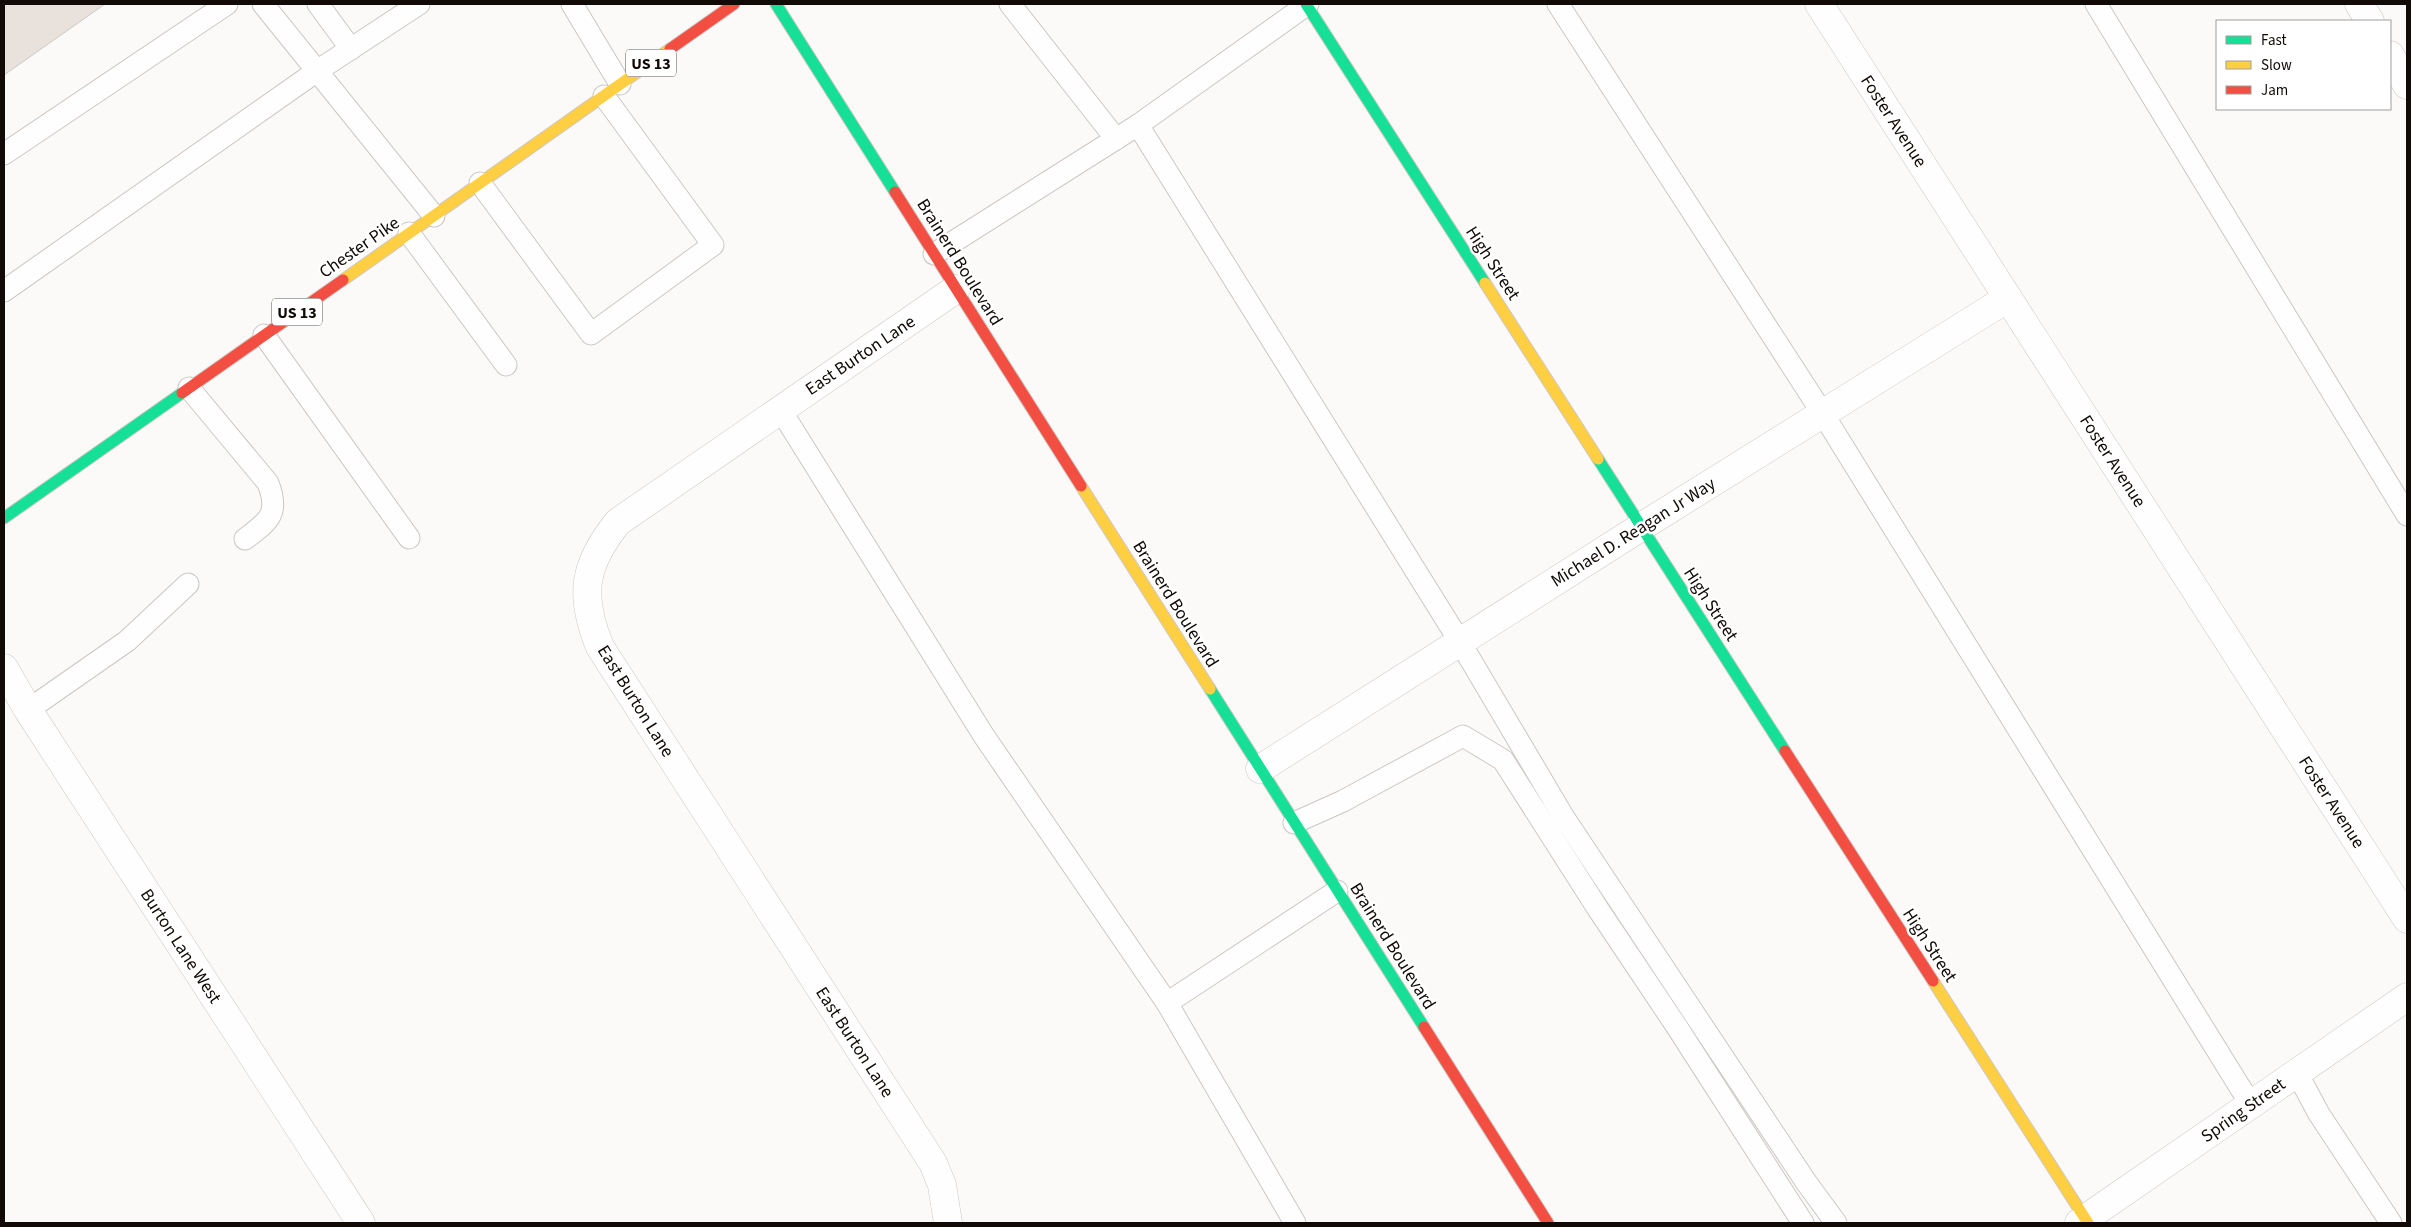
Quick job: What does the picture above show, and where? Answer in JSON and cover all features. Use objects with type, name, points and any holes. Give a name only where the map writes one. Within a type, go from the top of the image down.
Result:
[{"type":"street","name":"Chester Pike","points":[[4,518],[734,4]]},
{"type":"street","name":"Brainerd Boulevard","points":[[776,4],[1548,1223]]},
{"type":"street","name":"High Street","points":[[1307,4],[2084,1222]]},
{"type":"street","name":"Foster Avenue","points":[[1819,4],[2407,919]]},
{"type":"street","points":[[2360,4],[2369,20]]},
{"type":"street","points":[[2391,57],[2407,85]]},
{"type":"street","name":"East Burton Lane","points":[[948,1223],[942,1185],[933,1163],[600,647],[592,627],[587,604],[589,573],[593,557],[618,522],[956,289]]},
{"type":"street","name":"Michael D. Reagan Jr Way","points":[[1260,769],[1641,527],[2008,298]]},
{"type":"street","name":"Burton Lane West","points":[[4,668],[28,710],[361,1223]]},
{"type":"street","name":"Spring Street","points":[[2084,1222],[2407,997]]},
{"type":"lane","points":[[4,154],[227,4]]},
{"type":"lane","points":[[263,4],[434,216]]},
{"type":"lane","points":[[318,4],[351,49]]},
{"type":"lane","points":[[4,291],[317,71],[419,4]]},
{"type":"lane","points":[[480,183],[590,334],[713,244],[612,90],[572,4]]},
{"type":"lane","points":[[1010,4],[1116,139]]},
{"type":"lane","points":[[934,254],[1138,125],[1307,4]]},
{"type":"lane","points":[[1558,4],[1823,414],[2251,1105]]},
{"type":"lane","points":[[2096,4],[2407,516]]},
{"type":"lane","points":[[1138,125],[1460,642],[1564,816],[1806,1182],[1836,1223]]},
{"type":"lane","points":[[409,233],[506,365]]},
{"type":"lane","points":[[264,335],[409,538]]},
{"type":"lane","points":[[189,388],[268,483],[274,497],[273,510],[268,522],[245,540]]},
{"type":"lane","points":[[780,409],[984,736],[1167,1003],[1296,1223]]},
{"type":"lane","points":[[28,710],[127,641],[188,584]]},
{"type":"lane","points":[[1294,823],[1343,801],[1464,736],[1503,760],[1803,1223]]},
{"type":"lane","points":[[1167,1003],[1337,891]]},
{"type":"lane","points":[[2297,1073],[2319,1114],[2391,1223]]},
{"type":"building","points":[[4,4],[105,4],[4,75]]},
{"type":"traffic: fast","points":[[776,4],[895,192]]},
{"type":"traffic: fast","points":[[1306,4],[1485,283]]},
{"type":"traffic: fast","points":[[4,518],[182,393]]},
{"type":"traffic: fast","points":[[1598,459],[1785,751]]},
{"type":"traffic: fast","points":[[1210,689],[1424,1027]]},
{"type":"traffic: slow","points":[[343,280],[670,49]]},
{"type":"traffic: slow","points":[[1485,283],[1598,459]]},
{"type":"traffic: slow","points":[[1081,486],[1210,689]]},
{"type":"traffic: slow","points":[[1933,981],[2088,1223]]},
{"type":"traffic: jam","points":[[670,49],[734,4]]},
{"type":"traffic: jam","points":[[895,192],[1081,486]]},
{"type":"traffic: jam","points":[[182,393],[343,280]]},
{"type":"traffic: jam","points":[[1785,751],[1933,981]]},
{"type":"traffic: jam","points":[[1424,1027],[1548,1223]]}]
